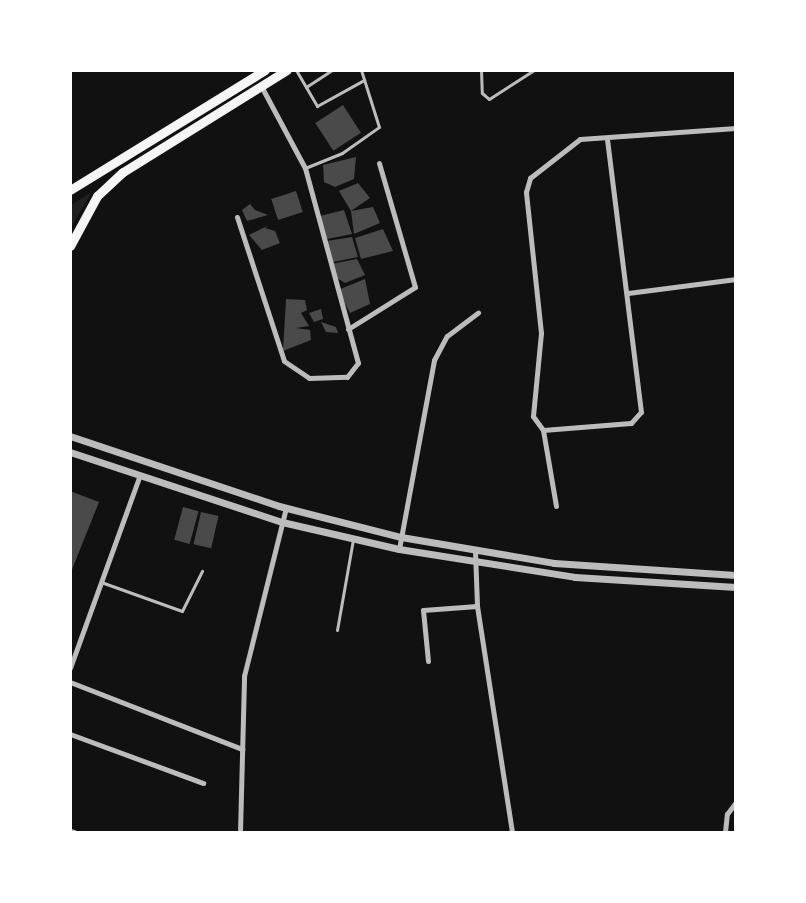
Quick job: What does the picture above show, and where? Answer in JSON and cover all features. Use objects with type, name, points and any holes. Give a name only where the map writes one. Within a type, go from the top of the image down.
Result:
[{"type":"main road","points":[[70,190],[265,70]]},
{"type":"main road","points":[[70,246],[97,196],[123,172],[287,70]]},
{"type":"street","points":[[237,217],[284,361],[309,378],[347,377],[358,363],[305,168],[261,86]]},
{"type":"street","points":[[556,506],[543,430],[533,416],[541,333],[530,221],[530,178],[580,139],[735,128]]},
{"type":"street","points":[[543,430],[638,419],[628,293],[607,138]]},
{"type":"street","points":[[348,329],[415,287],[378,163]]},
{"type":"street","points":[[628,293],[735,279]]},
{"type":"street","points":[[399,549],[434,360],[447,336],[478,313]]},
{"type":"street","points":[[70,436],[286,508],[401,537],[554,563],[735,575]]},
{"type":"street","points":[[70,452],[282,522],[475,565],[735,587]]},
{"type":"street","points":[[70,668],[140,475]]},
{"type":"street","points":[[240,832],[244,676],[286,508]]},
{"type":"street","points":[[476,551],[477,606],[512,832]]},
{"type":"street","points":[[428,661],[423,610],[477,606]]},
{"type":"street","points":[[70,682],[242,748]]},
{"type":"street","points":[[70,734],[203,783]]},
{"type":"street","points":[[725,832],[735,802]]},
{"type":"lane","points":[[296,70],[317,106],[364,80]]},
{"type":"lane","points":[[306,87],[333,70]]},
{"type":"lane","points":[[305,168],[352,148],[380,126],[361,70]]},
{"type":"lane","points":[[481,70],[482,93],[489,99],[534,70]]},
{"type":"lane","points":[[337,630],[353,538]]},
{"type":"lane","points":[[101,582],[182,611],[201,571]]},
{"type":"shaded area","points":[[92,192],[71,227],[71,205]]},
{"type":"building","points":[[343,105],[361,133],[333,151],[315,123]]},
{"type":"building","points":[[356,157],[354,179],[335,187],[324,182],[323,165]]},
{"type":"building","points":[[358,183],[370,198],[351,211],[339,191]]},
{"type":"building","points":[[296,191],[303,212],[278,220],[271,199]]},
{"type":"building","points":[[250,204],[255,210],[268,215],[247,221],[242,210]]},
{"type":"building","points":[[373,207],[380,223],[354,234],[351,211]]},
{"type":"building","points":[[344,210],[352,234],[327,239],[320,216]]},
{"type":"building","points":[[269,225],[265,228],[275,231],[280,243],[262,250],[249,235]]},
{"type":"building","points":[[383,229],[393,251],[361,259],[355,238]]},
{"type":"building","points":[[352,237],[358,257],[333,262],[327,241]]},
{"type":"building","points":[[357,259],[365,275],[345,283],[335,277],[331,264]]},
{"type":"building","points":[[365,279],[370,304],[350,313],[338,290]]},
{"type":"building","points":[[286,299],[305,300],[307,310],[301,313],[309,326],[296,328],[310,330],[311,340],[283,351]]},
{"type":"building","points":[[321,309],[323,319],[314,322],[309,313]]},
{"type":"building","points":[[321,322],[336,327],[338,333],[326,332]]},
{"type":"building","points":[[70,491],[99,502],[71,572],[70,572]]},
{"type":"building","points":[[183,507],[198,511],[190,544],[174,540]]},
{"type":"building","points":[[201,512],[219,516],[211,548],[194,544]]}]
